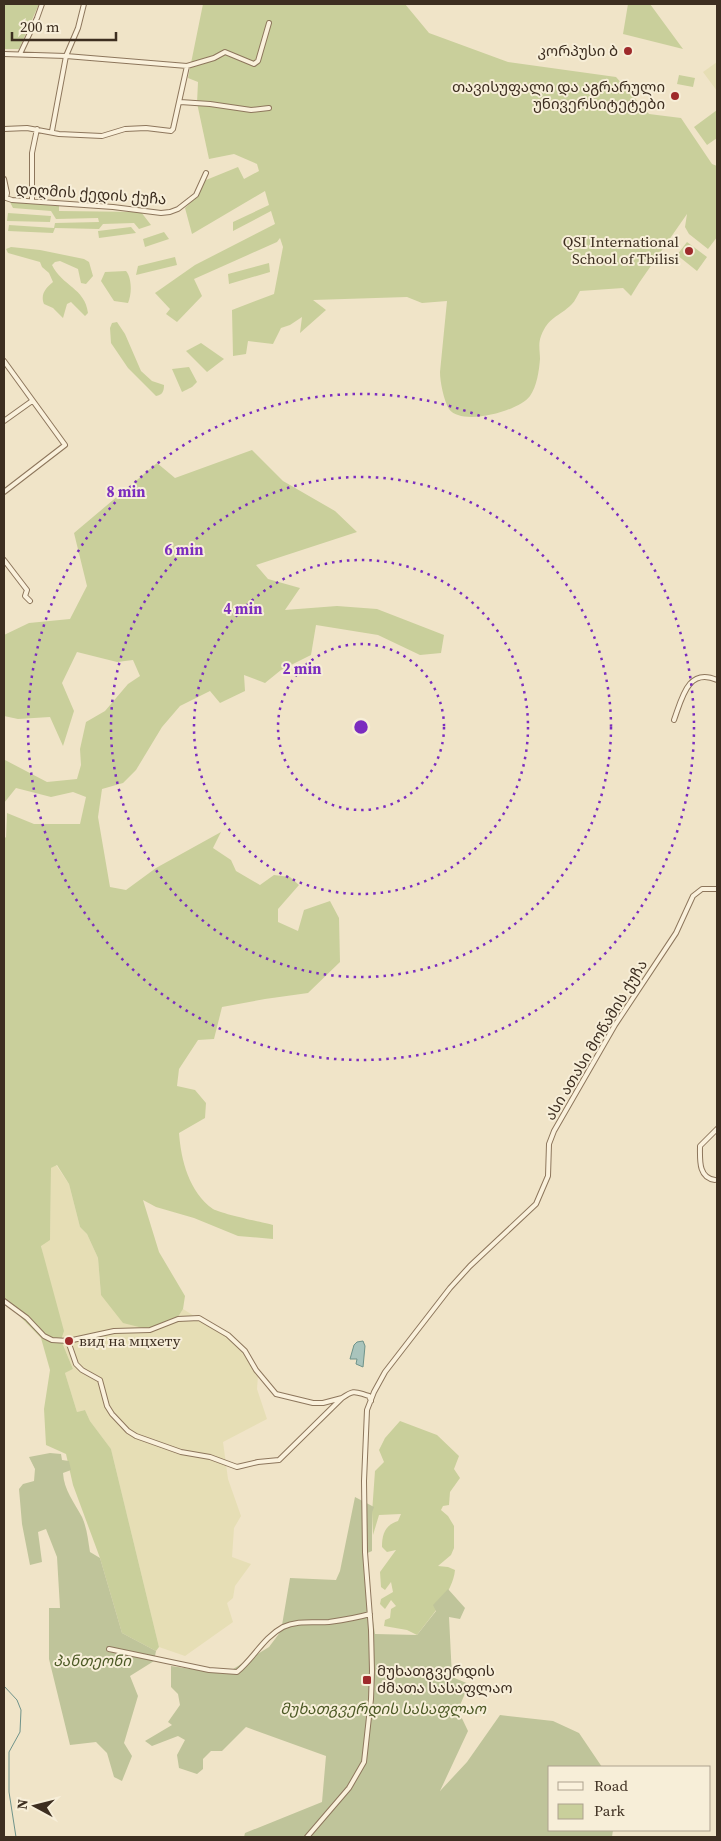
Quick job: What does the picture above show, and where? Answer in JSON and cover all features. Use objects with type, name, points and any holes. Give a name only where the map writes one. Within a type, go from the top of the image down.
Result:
[{"type":"street","points":[[20,54],[42,4]]},
{"type":"street","points":[[52,131],[66,56],[78,28],[84,4]]},
{"type":"street","points":[[4,54],[66,56],[187,66],[214,58],[224,52],[254,64],[258,61],[269,23]]},
{"type":"street","points":[[4,129],[27,128],[52,131],[59,134],[102,136],[125,129],[146,128],[171,131],[180,102],[187,66]]},
{"type":"street","points":[[180,102],[251,110],[269,108]]},
{"type":"street","points":[[32,201],[32,153],[37,129]]},
{"type":"street","name":"დიღმის ქედის ქუჩა","points":[[4,179],[7,193],[5,198],[12,200],[114,207],[161,213],[178,209],[196,195],[206,173]]},
{"type":"street","points":[[4,362],[65,445],[4,492]]},
{"type":"street","points":[[4,422],[32,401]]},
{"type":"street","points":[[4,560],[27,590],[26,596],[30,601]]},
{"type":"street","points":[[674,720],[689,683],[700,676],[717,680]]},
{"type":"street","name":"ასი ათასი მოწამის ქუჩა","points":[[307,1837],[349,1788],[364,1762],[371,1699],[370,1614],[365,1552],[364,1481],[366,1420],[371,1402],[385,1372],[450,1288],[470,1266],[536,1204],[548,1176],[549,1144],[554,1131],[615,1025],[676,934],[693,896],[702,889],[717,888]]},
{"type":"street","points":[[715,1180],[706,1177],[702,1170],[700,1146],[717,1129]]},
{"type":"street","points":[[4,1300],[27,1318],[46,1338],[52,1340],[68,1341],[114,1331],[150,1330],[178,1319],[199,1318],[228,1335],[245,1351],[256,1370],[276,1394],[313,1404],[342,1398],[356,1391],[369,1396],[371,1402]]},
{"type":"street","points":[[68,1341],[76,1364],[82,1370],[100,1380],[107,1406],[128,1431],[136,1436],[181,1452],[210,1458],[230,1466],[279,1460],[342,1398]]},
{"type":"street","points":[[109,1649],[210,1670],[237,1672],[275,1632],[283,1627],[301,1622],[327,1622],[370,1614]]},
{"type":"shaded area","points":[[717,62],[717,91],[703,72]]},
{"type":"shaded area","points":[[56,1165],[69,1184],[80,1227],[87,1234],[98,1258],[101,1295],[178,1317],[183,1309],[236,1342],[258,1375],[257,1389],[267,1419],[223,1442],[228,1479],[241,1516],[234,1528],[232,1557],[251,1564],[235,1586],[233,1598],[227,1603],[233,1622],[185,1656],[159,1647],[111,1449],[90,1421],[85,1410],[77,1412],[65,1373],[73,1369],[61,1340],[41,1245],[50,1239],[51,1168]]},
{"type":"green space","points":[[4,4],[39,4],[19,49],[4,49]]},
{"type":"green space","points":[[203,4],[405,4],[429,33],[508,62],[616,77],[649,114],[681,118],[712,164],[717,166],[717,237],[708,249],[689,234],[685,227],[687,214],[631,296],[623,288],[580,291],[572,304],[544,329],[540,342],[537,378],[530,396],[515,407],[490,415],[466,417],[456,414],[449,409],[445,401],[440,372],[447,301],[422,303],[407,297],[313,300],[326,310],[300,333],[302,317],[290,325],[281,328],[273,344],[248,341],[246,354],[233,356],[232,310],[274,294],[283,247],[280,238],[277,242],[194,279],[202,296],[177,322],[166,314],[170,309],[155,293],[195,265],[275,224],[271,211],[233,231],[233,222],[269,205],[265,191],[192,234],[185,208],[206,180],[238,167],[244,179],[259,171],[257,164],[234,154],[209,159],[197,103],[198,82],[188,78]]},
{"type":"green space","points":[[628,4],[650,4],[683,49],[623,34]]},
{"type":"green space","points":[[679,75],[695,78],[693,87],[677,84]]},
{"type":"green space","points":[[717,110],[717,138],[707,145],[694,127]]},
{"type":"green space","points":[[10,202],[59,206],[59,211],[141,212],[151,225],[139,229],[134,223],[103,224],[99,229],[55,228],[53,233],[8,231],[9,225],[54,228],[55,223],[99,222],[98,218],[56,219],[51,211],[13,208]]},
{"type":"green space","points":[[8,213],[51,216],[50,222],[7,221]]},
{"type":"green space","points":[[131,227],[136,233],[99,238],[98,231]]},
{"type":"green space","points":[[164,232],[169,239],[145,247],[143,239]]},
{"type":"green space","points":[[687,242],[707,257],[697,271],[677,255]]},
{"type":"green space","points":[[11,247],[40,250],[84,259],[89,262],[93,276],[86,284],[81,283],[78,269],[60,261],[52,265],[61,278],[83,298],[88,313],[85,316],[71,302],[67,304],[63,318],[53,308],[44,304],[43,294],[53,282],[49,273],[42,267],[40,262],[8,253],[6,249]]},
{"type":"green space","points":[[175,257],[177,265],[136,275],[138,266]]},
{"type":"green space","points":[[269,263],[270,272],[229,284],[228,274]]},
{"type":"green space","points":[[126,271],[131,286],[128,303],[114,301],[101,281],[105,272]]},
{"type":"green space","points":[[117,322],[125,334],[141,371],[152,381],[164,385],[160,395],[156,396],[128,368],[111,343],[110,328],[112,323]]},
{"type":"green space","points":[[201,343],[224,359],[207,372],[186,351]]},
{"type":"green space","points":[[189,367],[197,382],[182,392],[172,369]]},
{"type":"green space","points":[[252,450],[283,481],[335,511],[357,532],[256,565],[268,579],[300,588],[285,610],[337,606],[377,609],[444,635],[441,653],[420,655],[378,635],[316,625],[311,655],[281,670],[265,683],[244,675],[245,691],[220,703],[210,691],[180,706],[162,727],[136,770],[123,783],[102,789],[98,817],[110,887],[126,890],[156,868],[221,832],[213,848],[231,860],[236,871],[260,885],[274,875],[290,877],[299,885],[278,909],[278,922],[298,931],[304,910],[330,901],[339,918],[340,962],[308,993],[222,1007],[214,1039],[198,1040],[179,1069],[177,1086],[195,1090],[206,1103],[205,1118],[179,1133],[184,1164],[192,1185],[213,1209],[273,1225],[273,1239],[238,1236],[194,1218],[156,1207],[143,1200],[159,1252],[185,1296],[183,1309],[178,1317],[167,1325],[147,1329],[123,1323],[101,1295],[98,1258],[87,1234],[80,1227],[69,1184],[57,1165],[51,1168],[50,1240],[41,1246],[64,1331],[61,1340],[73,1369],[65,1373],[77,1412],[85,1410],[90,1421],[111,1449],[159,1647],[156,1651],[122,1633],[100,1558],[73,1485],[66,1454],[46,1445],[44,1409],[50,1370],[41,1338],[4,1300],[4,836],[6,838],[7,813],[34,824],[80,824],[86,797],[73,792],[51,797],[16,788],[4,803],[4,761],[47,782],[77,779],[81,765],[80,749],[86,722],[105,711],[128,684],[140,676],[133,660],[117,662],[77,652],[62,683],[74,711],[63,746],[50,717],[18,719],[4,716],[4,635],[29,623],[70,619],[87,586],[74,533],[157,463],[175,478]]},
{"type":"green space","points":[[400,1421],[437,1435],[459,1456],[454,1469],[460,1478],[450,1492],[449,1505],[443,1506],[441,1510],[448,1516],[454,1526],[454,1548],[451,1555],[438,1566],[455,1570],[446,1596],[417,1635],[407,1630],[384,1626],[385,1620],[390,1618],[391,1609],[396,1606],[391,1600],[385,1609],[380,1604],[381,1599],[393,1592],[391,1582],[385,1590],[381,1587],[380,1572],[396,1550],[387,1552],[382,1547],[383,1538],[387,1528],[398,1521],[401,1514],[379,1515],[373,1535],[372,1513],[375,1471],[384,1462],[379,1450],[385,1438]]},
{"type":"green space","name":"პანთეონი","points":[[50,1453],[61,1454],[62,1460],[69,1461],[71,1470],[63,1473],[65,1485],[84,1521],[90,1552],[100,1558],[122,1633],[156,1651],[154,1661],[130,1676],[138,1696],[124,1743],[132,1756],[122,1781],[114,1777],[107,1753],[96,1742],[70,1745],[49,1659],[49,1608],[60,1608],[57,1557],[46,1529],[38,1532],[42,1562],[30,1565],[22,1524],[19,1489],[23,1484],[34,1481],[35,1469],[29,1457]]},
{"type":"green space","name":"მუხათგვერდის სასაფლაო","points":[[355,1497],[374,1507],[372,1513],[372,1551],[363,1555],[375,1634],[417,1635],[436,1611],[433,1605],[448,1589],[465,1608],[460,1619],[449,1617],[452,1677],[469,1684],[458,1710],[468,1731],[440,1791],[467,1762],[500,1715],[553,1721],[579,1733],[601,1766],[548,1766],[548,1831],[613,1831],[612,1837],[244,1837],[245,1833],[322,1802],[326,1756],[246,1727],[222,1751],[211,1751],[203,1759],[203,1769],[197,1774],[179,1768],[177,1755],[185,1740],[178,1736],[152,1746],[145,1741],[172,1725],[168,1722],[180,1705],[178,1694],[171,1687],[171,1666],[225,1674],[269,1647],[281,1631],[290,1578],[336,1580],[340,1571]]},
{"type":"water","points":[[363,1341],[365,1346],[363,1367],[356,1364],[357,1359],[350,1359],[354,1345],[357,1342]]},
{"type":"waterway","points":[[4,1686],[17,1700],[21,1710],[20,1732],[9,1752],[9,1792],[16,1837]]},
{"type":"place","name":"კორპუსი ბ","points":[[628,51]]},
{"type":"place","name":"თავისუფალი და აგრარული უნივერსიტეტები","points":[[675,96]]},
{"type":"place","name":"QSI International School of Tbilisi","points":[[689,251]]},
{"type":"place","name":"вид на мцхету","points":[[69,1341]]},
{"type":"place","name":"მუხათგვერდის ძმათა სასაფლაო","points":[[367,1680]]}]
